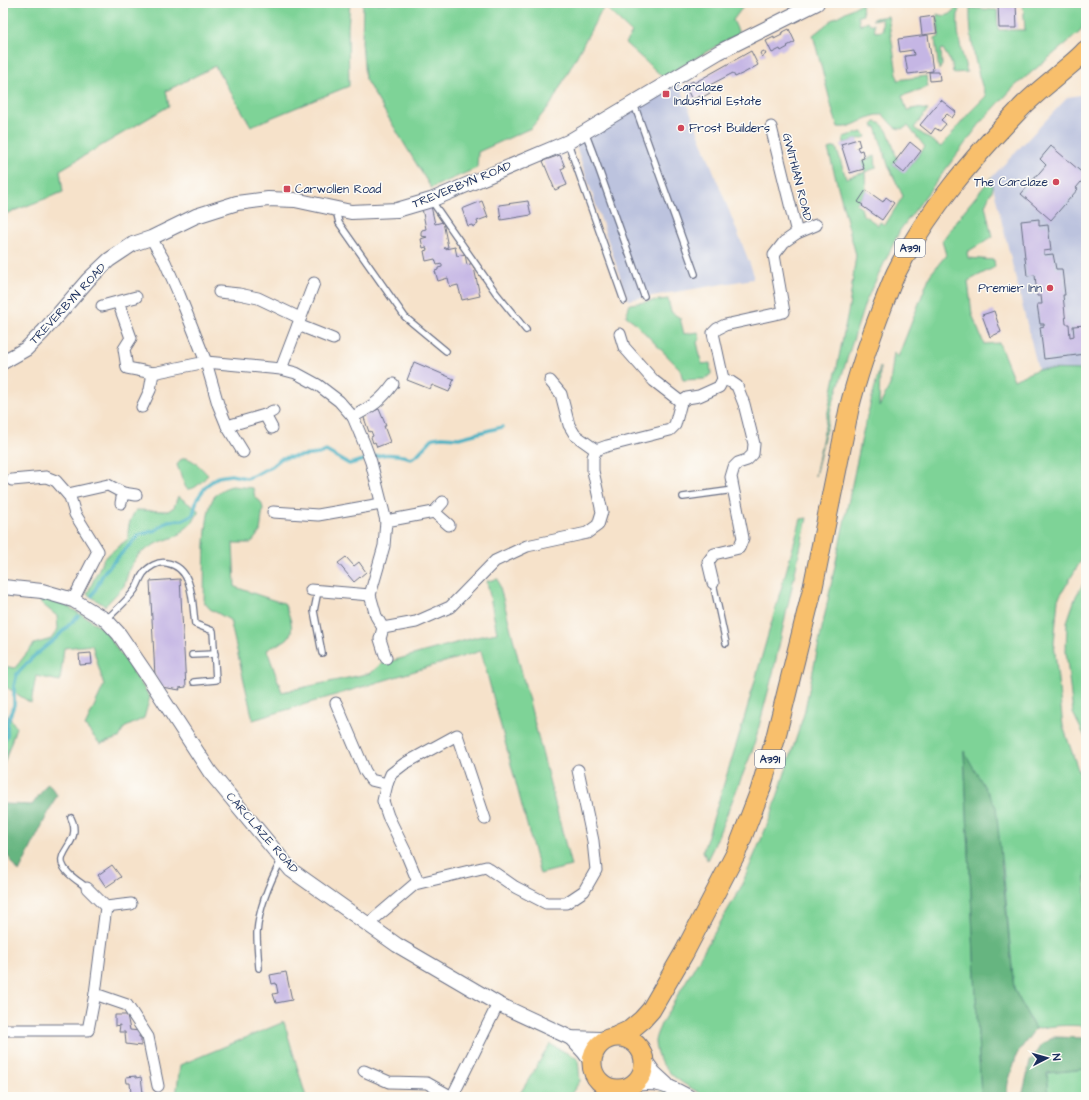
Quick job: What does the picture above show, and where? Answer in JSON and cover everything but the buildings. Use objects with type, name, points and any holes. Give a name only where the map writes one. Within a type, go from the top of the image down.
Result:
[{"type":"highway","name":"A391","points":[[643,1056],[646,1024],[651,1010],[684,953],[736,853],[760,791],[775,740],[813,587],[855,384],[862,361],[898,269],[925,224],[954,184],[990,141],[1020,108],[1083,55]]},
{"type":"highway","name":"A391","points":[[612,1037],[630,1030],[651,1010]]},
{"type":"highway","points":[[593,1068],[599,1081],[606,1086],[622,1090],[642,1074],[643,1056],[633,1040],[625,1037],[612,1037],[601,1042],[595,1049],[593,1068],[593,1097]]},
{"type":"street","name":"TREVERBYN ROAD","points":[[3,362],[26,349],[43,332],[88,280],[109,260],[133,244],[151,238],[196,216],[237,204],[268,199],[295,200],[351,212],[397,210],[431,200],[568,142],[719,52],[817,3]]},
{"type":"street","name":"GWITHIAN ROAD","points":[[771,126],[797,233]]},
{"type":"street","name":"GWITHIAN ROAD","points":[[723,379],[713,333],[716,329],[725,325],[784,312],[774,256],[784,242],[797,233],[816,225]]},
{"type":"street","points":[[151,238],[165,262],[206,362],[218,404],[227,426],[243,452]]},
{"type":"street","points":[[281,369],[314,283]]},
{"type":"street","points":[[219,292],[258,298],[333,339]]},
{"type":"street","points":[[102,306],[136,297]]},
{"type":"street","points":[[118,302],[131,338],[124,349],[127,368],[153,373],[206,362],[281,369],[296,373],[318,385],[338,401],[353,417],[369,458],[386,521],[384,546],[370,595],[376,616],[383,628],[380,639],[386,658]]},
{"type":"street","points":[[620,334],[624,347],[649,375],[671,396],[681,402]]},
{"type":"street","points":[[142,407],[150,390],[153,373]]},
{"type":"street","points":[[383,628],[416,622],[450,606],[495,561],[527,546],[588,533],[598,525],[602,512],[593,471],[593,457],[596,450],[606,446],[670,430],[675,425],[681,402],[687,398],[699,396],[719,387],[723,379],[737,386],[744,404],[754,444],[753,454],[747,460],[738,463],[734,467],[731,477],[743,538],[739,548],[714,554],[708,562],[713,582]]},
{"type":"street","points":[[550,381],[561,394],[570,425],[575,435],[596,450]]},
{"type":"street","points":[[353,417],[375,404],[384,396],[393,384]]},
{"type":"street","points":[[227,426],[269,413],[272,428]]},
{"type":"street","points":[[12,480],[46,477],[56,481],[70,497],[75,514],[98,551],[73,600]]},
{"type":"street","points":[[68,494],[108,485],[122,498],[136,495]]},
{"type":"street","points":[[386,521],[434,512],[443,502]]},
{"type":"street","points":[[273,512],[318,515],[381,504]]},
{"type":"street","points":[[434,512],[450,525]]},
{"type":"street","name":"CARCLAZE ROAD","points":[[3,587],[42,591],[73,600],[106,620],[119,634],[210,772],[291,870],[397,945],[498,1004],[571,1038],[584,1052],[593,1068]]},
{"type":"street","points":[[314,591],[370,595]]},
{"type":"street","points":[[336,702],[365,771],[371,780],[387,784]]},
{"type":"street","points":[[418,882],[388,816],[383,801],[391,774],[404,764],[457,735],[485,819]]},
{"type":"street","points":[[368,924],[418,882],[486,867],[516,887],[546,903],[566,902],[584,891],[596,870],[593,840],[578,770]]},
{"type":"street","points":[[87,888],[106,907]]},
{"type":"street","points":[[106,907],[131,904]]},
{"type":"street","points":[[3,1030],[88,1030],[95,994],[106,907]]},
{"type":"street","points":[[95,994],[127,1005],[148,1037],[158,1086]]},
{"type":"street","points":[[364,1071],[389,1082],[427,1083],[452,1097],[498,1004]]},
{"type":"street","name":"CARCLAZE ROAD","points":[[571,1038],[600,1039],[612,1037]]},
{"type":"street","points":[[643,1056],[654,1073],[667,1085],[689,1097]]},
{"type":"street","points":[[622,1090],[652,1082],[667,1085]]},
{"type":"lane","points":[[634,103],[695,274]]},
{"type":"lane","points":[[584,132],[594,153],[644,296]]},
{"type":"lane","points":[[568,142],[624,301]]},
{"type":"lane","points":[[431,200],[496,293],[526,330]]},
{"type":"lane","points":[[336,209],[339,223],[405,317],[446,351]]},
{"type":"lane","points":[[683,497],[734,490]]},
{"type":"lane","points":[[106,620],[136,589],[142,574],[151,566],[162,562],[174,564],[184,572],[189,582],[195,624],[213,631],[216,680],[194,682]]},
{"type":"lane","points":[[713,582],[726,643]]},
{"type":"lane","points":[[314,591],[314,611],[322,653]]},
{"type":"lane","points":[[192,655],[215,654]]},
{"type":"lane","points":[[71,818],[74,824],[74,836],[62,857],[62,863],[69,874],[87,888]]},
{"type":"lane","points":[[259,968],[257,934],[259,919],[271,880],[282,859]]},
{"type":"shaded area","points":[[679,83],[753,272],[753,279],[628,300],[575,143]]},
{"type":"shaded area","points":[[1086,94],[1086,370],[1038,369],[991,178],[1068,97]]},
{"type":"green space","points":[[3,3],[350,3],[348,28],[349,86],[251,126],[215,66],[166,91],[169,106],[60,170],[63,192],[3,215]]},
{"type":"green space","points":[[363,3],[746,3],[733,20],[739,33],[663,77],[625,43],[632,33],[605,7],[600,13],[551,104],[531,128],[478,152],[477,168],[431,188],[365,79],[362,42]]},
{"type":"green space","points":[[862,3],[863,15],[858,16],[860,25],[868,21],[870,24],[874,24],[875,32],[883,31],[882,19],[872,20],[875,18],[888,16],[898,80],[926,76],[928,87],[902,96],[907,110],[917,108],[928,110],[914,128],[941,147],[970,112],[986,96],[982,87],[974,53],[970,8],[997,10],[998,30],[1025,30],[1023,3],[1086,3],[1086,19],[1080,32],[1015,86],[982,121],[900,230],[865,303],[831,409],[815,476],[849,307],[856,255],[828,149],[836,147],[846,178],[865,172],[866,190],[856,204],[862,209],[862,214],[878,225],[880,222],[885,225],[903,196],[888,165],[876,127],[874,127],[873,124],[875,122],[884,126],[890,136],[897,159],[893,164],[904,173],[925,147],[908,126],[900,129],[897,128],[883,115],[871,116],[850,126],[838,127],[813,35],[833,19]]},
{"type":"green space","points":[[958,3],[960,3],[958,12],[959,38],[967,72],[953,73],[952,64],[943,49],[941,50],[942,65],[939,70],[935,39],[939,37],[937,14],[944,16],[950,14],[955,10]]},
{"type":"green space","points":[[862,132],[866,137],[844,143],[843,137]]},
{"type":"green space","points":[[875,156],[876,168],[865,172],[862,161]]},
{"type":"green space","points":[[991,178],[993,188],[985,205],[992,237],[967,252],[968,258],[994,260],[995,267],[968,281],[972,314],[984,344],[999,343],[1014,380],[1038,369],[1086,370],[1086,555],[1082,559],[1058,599],[1054,643],[1063,726],[1086,796],[1086,1026],[1073,1025],[1035,1029],[1014,989],[1003,866],[964,752],[981,1097],[709,1097],[683,1083],[667,1070],[657,1052],[655,1042],[656,1035],[740,889],[771,816],[804,714],[863,432],[880,367],[879,407],[890,385],[894,352],[898,357],[930,275],[946,255],[942,241],[963,212]]},
{"type":"green space","points":[[668,299],[671,312],[680,318],[684,334],[698,332],[700,339],[697,342],[702,364],[710,363],[711,374],[705,379],[683,380],[680,369],[633,321],[626,316],[630,304]]},
{"type":"green space","points":[[185,458],[195,462],[208,475],[199,485],[190,489],[187,489],[185,486],[177,465],[180,460]]},
{"type":"green space","points":[[232,486],[253,488],[255,497],[261,502],[263,508],[260,532],[251,543],[233,543],[235,587],[284,603],[291,621],[291,631],[287,639],[267,650],[282,692],[371,673],[381,664],[477,637],[497,633],[487,581],[498,579],[571,866],[540,874],[481,651],[253,720],[230,620],[210,609],[204,602],[204,563],[206,532],[210,506],[214,497],[218,493]]},
{"type":"green space","points":[[178,496],[199,511],[193,522],[177,536],[157,543],[139,554],[130,567],[124,586],[105,606],[87,594],[104,558],[129,538],[128,531],[130,523],[136,510],[168,511],[174,507]]},
{"type":"green space","points":[[807,518],[773,673],[753,749],[707,860],[703,851],[742,726],[801,519]]},
{"type":"green space","points":[[1086,579],[1086,739],[1073,713],[1066,652],[1067,622],[1076,596]]},
{"type":"green space","points":[[37,596],[63,604],[89,619],[105,631],[150,697],[144,718],[124,728],[119,738],[100,744],[85,726],[104,685],[92,645],[64,648],[60,681],[36,676],[31,703],[3,685],[3,666],[15,668],[34,644],[51,639],[58,629],[57,616],[42,604]]},
{"type":"green space","points":[[8,715],[16,727],[3,767],[3,731]]},
{"type":"green space","points":[[964,751],[996,807],[1014,989],[1035,1029],[1017,1054],[1008,1083],[1006,1097],[981,1097]]},
{"type":"green space","points":[[48,783],[57,795],[19,872],[3,849],[3,804],[32,805]]},
{"type":"green space","points":[[284,1022],[306,1097],[176,1097],[180,1065]]},
{"type":"green space","points":[[1054,1037],[1086,1038],[1086,1069],[1047,1073],[1049,1097],[1022,1097],[1030,1062],[1041,1045]]},
{"type":"green space","points":[[550,1044],[578,1059],[580,1081],[569,1097],[518,1097]]},
{"type":"green space","points":[[1086,1069],[1086,1097],[1049,1097],[1047,1073]]},
{"type":"green space","points":[[664,1092],[674,1097],[641,1097]]},
{"type":"waterway","points":[[92,596],[104,572],[139,535],[156,530],[168,521],[183,520],[193,515],[197,499],[207,485],[218,477],[231,475],[246,478],[272,466],[282,458],[319,454],[326,451],[349,464],[380,455],[393,455],[411,458],[417,455],[433,438],[459,438],[502,427]]},
{"type":"waterway","points":[[3,742],[7,735],[7,724],[14,705],[14,686],[17,674],[33,657],[55,639],[78,616]]},
{"type":"place","name":"Carclaze Industrial Estate","points":[[666,94]]},
{"type":"place","name":"Frost Builders","points":[[681,128]]},
{"type":"place","name":"The Carclaze","points":[[1056,182]]},
{"type":"place","name":"Carwollen Road","points":[[287,189]]},
{"type":"place","name":"Premier Inn","points":[[1050,288]]}]
